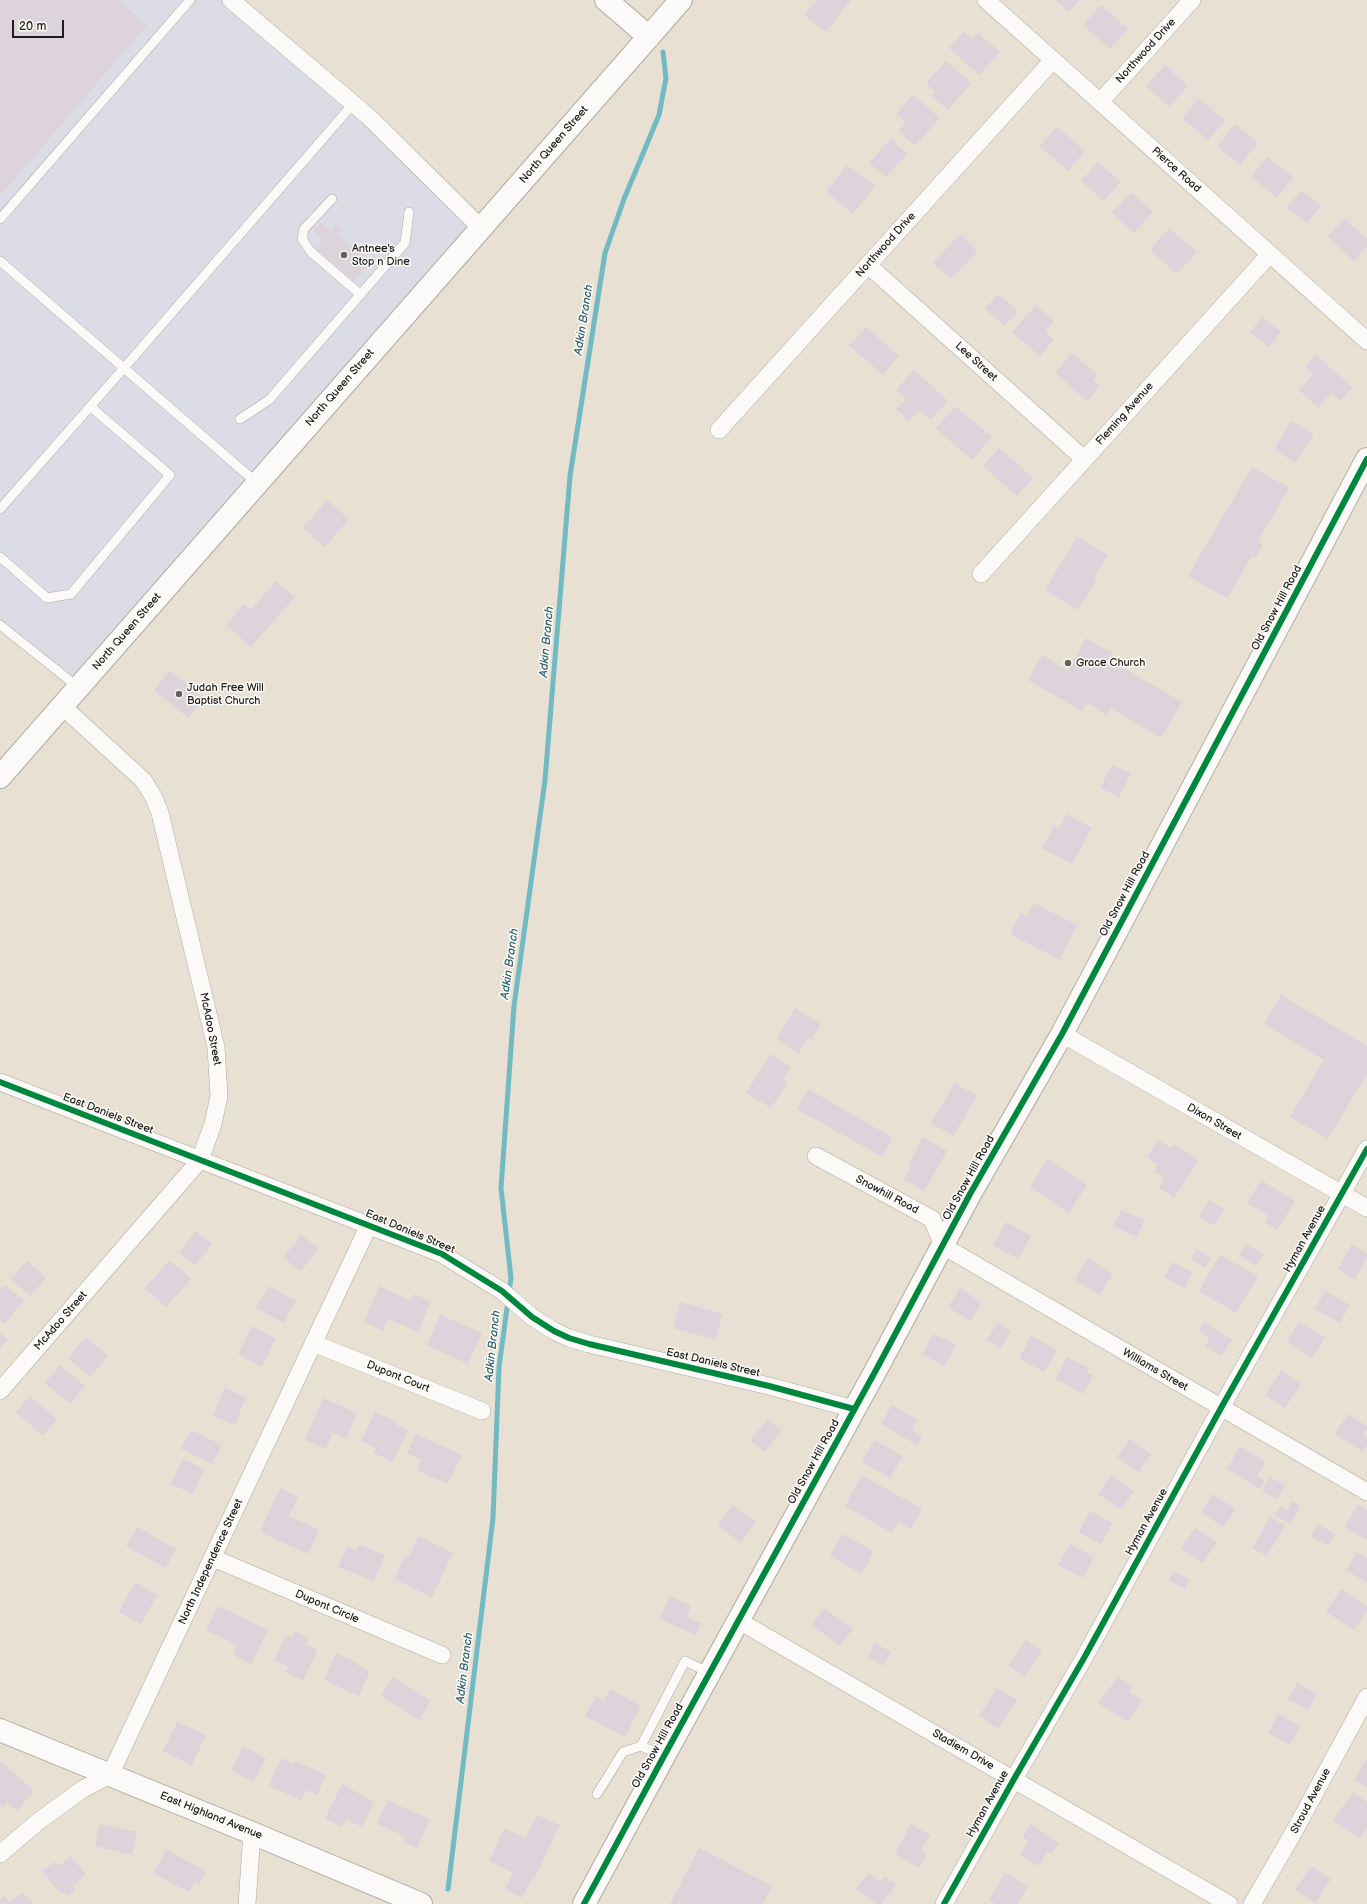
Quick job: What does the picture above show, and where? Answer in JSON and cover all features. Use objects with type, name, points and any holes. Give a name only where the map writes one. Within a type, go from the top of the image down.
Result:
[{"type":"street","points":[[231,0],[369,117],[481,228]]},
{"type":"street","points":[[606,0],[649,37]]},
{"type":"street","name":"North Queen Street","points":[[0,777],[682,0]]},
{"type":"street","name":"Pierce Road","points":[[986,0],[1367,341]]},
{"type":"street","name":"Northwood Drive","points":[[1100,102],[1192,0]]},
{"type":"street","name":"Northwood Drive","points":[[719,430],[1053,60]]},
{"type":"street","name":"Fleming Avenue","points":[[981,574],[1270,254]]},
{"type":"street","name":"Lee Street","points":[[868,265],[1084,459]]},
{"type":"street","name":"Old Snow Hill Road","points":[[584,1904],[970,1194],[1062,1034],[1367,459]]},
{"type":"street","name":"McAdoo Street","points":[[0,1391],[200,1160],[213,1124],[219,1096],[216,1047],[160,813],[154,798],[144,781],[62,706]]},
{"type":"street","name":"Dixon Street","points":[[1062,1034],[1367,1208]]},
{"type":"street","name":"East Daniels Street","points":[[0,1082],[442,1254],[502,1291],[532,1316],[569,1338],[769,1386],[854,1409]]},
{"type":"street","name":"Hyman Avenue","points":[[944,1904],[1084,1658],[1221,1408],[1367,1149]]},
{"type":"street","name":"Snowhill Road","points":[[816,1156],[932,1218],[943,1246]]},
{"type":"street","name":"North Independence Street","points":[[110,1775],[369,1225]]},
{"type":"street","name":"Williams Street","points":[[943,1246],[1367,1492]]},
{"type":"street","name":"Dupont Court","points":[[313,1343],[482,1411]]},
{"type":"street","name":"Dupont Circle","points":[[213,1558],[442,1655]]},
{"type":"street","name":"Stadiem Drive","points":[[739,1621],[1229,1904]]},
{"type":"street","name":"Stroud Avenue","points":[[1252,1904],[1291,1837],[1367,1697]]},
{"type":"street","name":"East Highland Avenue","points":[[0,1730],[421,1904]]},
{"type":"street","points":[[0,1854],[40,1820],[83,1789],[110,1775]]},
{"type":"street","points":[[247,1904],[252,1833]]},
{"type":"lane","points":[[0,219],[190,0]]},
{"type":"lane","points":[[0,509],[353,104]]},
{"type":"lane","points":[[332,198],[304,229],[302,239],[311,252],[360,294]]},
{"type":"lane","points":[[240,419],[269,400],[405,243],[409,212]]},
{"type":"lane","points":[[0,261],[257,483]]},
{"type":"lane","points":[[0,557],[47,598],[71,594],[170,475],[90,406]]},
{"type":"lane","points":[[0,625],[78,687]]},
{"type":"lane","points":[[641,1746],[685,1661],[710,1673]]},
{"type":"lane","points":[[597,1794],[623,1752],[641,1746],[664,1756]]},
{"type":"shaded area","points":[[0,0],[231,0],[481,228],[78,687],[0,625]]},
{"type":"building","points":[[0,0],[118,0],[147,25],[0,196]]},
{"type":"building","points":[[817,0],[851,0],[826,32],[804,15]]},
{"type":"building","points":[[1056,0],[1080,0],[1069,12]]},
{"type":"building","points":[[1101,5],[1128,29],[1110,49],[1083,25]]},
{"type":"building","points":[[964,32],[973,39],[978,33],[1000,52],[979,75],[949,48]]},
{"type":"building","points":[[946,61],[971,83],[948,110],[932,96],[935,92],[926,83]]},
{"type":"building","points":[[1165,65],[1188,86],[1169,107],[1146,86]]},
{"type":"building","points":[[913,95],[940,118],[915,146],[899,131],[906,122],[896,114]]},
{"type":"building","points":[[1199,98],[1225,121],[1208,140],[1182,118]]},
{"type":"building","points":[[1235,124],[1258,143],[1240,165],[1217,146]]},
{"type":"building","points":[[1057,127],[1085,151],[1068,171],[1040,146]]},
{"type":"building","points":[[891,139],[907,154],[886,177],[869,163]]},
{"type":"building","points":[[1267,157],[1293,177],[1277,198],[1251,177]]},
{"type":"building","points":[[1098,162],[1120,182],[1104,201],[1081,181]]},
{"type":"building","points":[[847,165],[875,186],[853,214],[826,192]]},
{"type":"building","points":[[1301,190],[1321,206],[1307,223],[1287,208]]},
{"type":"building","points":[[1131,192],[1153,212],[1134,233],[1112,213]]},
{"type":"building","points":[[1344,218],[1367,239],[1367,246],[1354,261],[1328,237]]},
{"type":"building","name":"Antnee's Stop n Dine","points":[[320,222],[331,232],[337,225],[342,230],[338,235],[353,248],[355,246],[372,261],[354,281],[316,248],[323,240],[313,230]]},
{"type":"building","points":[[1169,228],[1197,252],[1177,274],[1150,250]]},
{"type":"building","points":[[960,234],[978,251],[951,279],[933,263]]},
{"type":"building","points":[[998,294],[1018,311],[1004,326],[985,309]]},
{"type":"building","points":[[1036,305],[1054,321],[1045,331],[1054,340],[1040,356],[1012,332]]},
{"type":"building","points":[[1262,317],[1281,332],[1269,347],[1250,332]]},
{"type":"building","points":[[866,327],[899,356],[883,375],[849,345]]},
{"type":"building","points":[[1072,353],[1097,375],[1093,379],[1100,386],[1087,401],[1055,373]]},
{"type":"building","points":[[1316,355],[1352,387],[1340,401],[1331,393],[1318,408],[1299,390],[1313,375],[1305,367]]},
{"type":"building","points":[[914,370],[948,401],[931,420],[919,410],[909,421],[896,409],[906,399],[896,390]]},
{"type":"building","points":[[955,406],[992,437],[972,460],[936,429]]},
{"type":"building","points":[[1292,421],[1314,435],[1295,463],[1274,449]]},
{"type":"building","points":[[999,448],[1033,478],[1017,496],[983,466]]},
{"type":"building","points":[[1252,467],[1289,488],[1258,541],[1263,545],[1255,558],[1252,556],[1227,598],[1188,576]]},
{"type":"building","points":[[327,500],[349,519],[325,547],[303,528]]},
{"type":"building","points":[[1077,537],[1108,555],[1093,579],[1096,581],[1078,610],[1045,590]]},
{"type":"building","points":[[276,581],[295,597],[251,647],[226,625],[244,604],[251,610]]},
{"type":"building","points":[[1086,638],[1112,653],[1108,659],[1182,702],[1161,738],[1111,708],[1107,715],[1087,703],[1082,711],[1028,680],[1042,655],[1068,671]]},
{"type":"building","name":"Judah Free Will Baptist Church","points":[[170,670],[204,699],[188,718],[154,690]]},
{"type":"building","points":[[1112,764],[1131,774],[1119,797],[1100,788]]},
{"type":"building","points":[[1067,814],[1092,828],[1072,864],[1042,848],[1054,826],[1059,829]]},
{"type":"building","points":[[1034,903],[1077,925],[1060,960],[1010,934],[1021,913],[1027,916]]},
{"type":"building","points":[[1281,995],[1367,1046],[1367,1074],[1328,1139],[1290,1117],[1324,1060],[1264,1024]]},
{"type":"building","points":[[795,1008],[821,1024],[811,1040],[808,1038],[799,1053],[777,1039]]},
{"type":"building","points":[[771,1054],[791,1067],[783,1079],[788,1082],[771,1108],[746,1093]]},
{"type":"building","points":[[955,1083],[977,1096],[953,1136],[931,1123]]},
{"type":"building","points":[[808,1089],[893,1138],[882,1157],[797,1109]]},
{"type":"building","points":[[923,1137],[947,1151],[924,1191],[904,1179],[911,1166],[908,1165]]},
{"type":"building","points":[[1158,1140],[1171,1148],[1174,1144],[1199,1160],[1174,1198],[1159,1188],[1165,1178],[1154,1171],[1158,1165],[1147,1157]]},
{"type":"building","points":[[1048,1159],[1087,1185],[1069,1213],[1030,1187]]},
{"type":"building","points":[[1261,1180],[1295,1201],[1277,1230],[1265,1222],[1269,1216],[1247,1203]]},
{"type":"building","points":[[1209,1200],[1224,1209],[1214,1226],[1199,1216]]},
{"type":"building","points":[[1121,1210],[1144,1220],[1137,1237],[1113,1226]]},
{"type":"building","points":[[1006,1222],[1031,1236],[1018,1259],[993,1245]]},
{"type":"building","points":[[196,1231],[212,1244],[195,1266],[179,1253]]},
{"type":"building","points":[[301,1235],[319,1248],[301,1271],[283,1258]]},
{"type":"building","points":[[1246,1244],[1263,1254],[1256,1266],[1239,1255]]},
{"type":"building","points":[[1352,1244],[1367,1253],[1367,1257],[1355,1279],[1338,1269]]},
{"type":"building","points":[[1197,1249],[1211,1258],[1205,1268],[1191,1259]]},
{"type":"building","points":[[1220,1255],[1258,1276],[1236,1313],[1199,1291]]},
{"type":"building","points":[[1087,1258],[1113,1274],[1100,1295],[1075,1280]]},
{"type":"building","points":[[170,1260],[191,1279],[166,1307],[145,1288]]},
{"type":"building","points":[[27,1261],[46,1278],[30,1296],[11,1279]]},
{"type":"building","points":[[1172,1262],[1192,1272],[1185,1288],[1164,1277]]},
{"type":"building","points":[[5,1285],[24,1301],[4,1324],[0,1321],[0,1291]]},
{"type":"building","points":[[269,1286],[296,1301],[284,1323],[256,1308]]},
{"type":"building","points":[[379,1286],[411,1301],[414,1294],[431,1301],[418,1332],[388,1319],[383,1331],[364,1322]]},
{"type":"building","points":[[960,1288],[982,1303],[970,1321],[948,1307]]},
{"type":"building","points":[[1325,1291],[1350,1305],[1340,1323],[1315,1309]]},
{"type":"building","points":[[680,1302],[723,1314],[716,1340],[673,1328]]},
{"type":"building","points":[[440,1315],[482,1333],[468,1364],[427,1345]]},
{"type":"building","points":[[998,1322],[1011,1331],[1000,1348],[987,1340]]},
{"type":"building","points":[[1204,1322],[1232,1340],[1221,1356],[1205,1346],[1210,1338],[1198,1330]]},
{"type":"building","points":[[1299,1322],[1325,1337],[1313,1358],[1287,1342]]},
{"type":"building","points":[[252,1326],[276,1339],[262,1367],[238,1354]]},
{"type":"building","points":[[0,1333],[8,1339],[0,1348]]},
{"type":"building","points":[[933,1334],[956,1345],[945,1366],[922,1354]]},
{"type":"building","points":[[1031,1336],[1057,1350],[1044,1372],[1019,1358]]},
{"type":"building","points":[[86,1337],[108,1356],[90,1377],[68,1358]]},
{"type":"building","points":[[1067,1357],[1089,1368],[1087,1372],[1093,1376],[1083,1394],[1056,1379]]},
{"type":"building","points":[[60,1365],[85,1386],[70,1404],[45,1383]]},
{"type":"building","points":[[1281,1371],[1301,1384],[1285,1408],[1265,1395]]},
{"type":"building","points":[[224,1388],[246,1397],[235,1425],[213,1416]]},
{"type":"building","points":[[30,1396],[57,1419],[43,1436],[16,1412]]},
{"type":"building","points":[[323,1398],[357,1413],[346,1438],[333,1433],[326,1449],[305,1440]]},
{"type":"building","points":[[892,1405],[918,1420],[912,1430],[922,1436],[917,1445],[881,1424]]},
{"type":"building","points":[[375,1412],[397,1422],[396,1425],[408,1430],[393,1462],[374,1453],[376,1448],[361,1441]]},
{"type":"building","points":[[1348,1414],[1367,1426],[1367,1430],[1363,1435],[1367,1438],[1367,1445],[1363,1452],[1335,1434]]},
{"type":"building","points":[[768,1419],[782,1431],[764,1452],[750,1440]]},
{"type":"building","points":[[191,1430],[222,1445],[212,1464],[181,1449]]},
{"type":"building","points":[[416,1434],[462,1455],[448,1484],[417,1470],[421,1460],[407,1453]]},
{"type":"building","points":[[1130,1439],[1151,1454],[1138,1472],[1117,1457]]},
{"type":"building","points":[[874,1440],[903,1456],[890,1478],[862,1462]]},
{"type":"building","points":[[1240,1446],[1266,1462],[1257,1476],[1265,1481],[1260,1489],[1227,1469]]},
{"type":"building","points":[[183,1459],[204,1469],[193,1494],[171,1484]]},
{"type":"building","points":[[862,1475],[922,1509],[911,1529],[898,1522],[892,1533],[845,1506]]},
{"type":"building","points":[[1111,1475],[1134,1491],[1121,1510],[1098,1494]]},
{"type":"building","points":[[1270,1477],[1285,1485],[1276,1499],[1262,1491]]},
{"type":"building","points":[[280,1488],[298,1497],[289,1516],[319,1530],[308,1554],[260,1532]]},
{"type":"building","points":[[1212,1494],[1236,1509],[1224,1527],[1201,1513]]},
{"type":"building","points":[[1292,1501],[1301,1506],[1290,1524],[1275,1515],[1281,1506],[1287,1510]]},
{"type":"building","points":[[732,1505],[756,1522],[741,1543],[718,1526]]},
{"type":"building","points":[[1358,1505],[1367,1510],[1367,1540],[1345,1527]]},
{"type":"building","points":[[1090,1511],[1112,1523],[1101,1544],[1079,1532]]},
{"type":"building","points":[[1270,1517],[1285,1526],[1267,1556],[1252,1548]]},
{"type":"building","points":[[1318,1524],[1335,1534],[1328,1546],[1311,1536]]},
{"type":"building","points":[[137,1527],[176,1549],[166,1568],[126,1546]]},
{"type":"building","points":[[1195,1528],[1217,1542],[1203,1563],[1181,1548]]},
{"type":"building","points":[[842,1534],[874,1551],[862,1574],[830,1556]]},
{"type":"building","points":[[418,1536],[453,1553],[432,1597],[394,1579],[405,1555],[409,1557]]},
{"type":"building","points":[[1070,1544],[1094,1557],[1083,1578],[1058,1565]]},
{"type":"building","points":[[359,1545],[385,1555],[374,1581],[338,1567],[347,1547],[357,1551]]},
{"type":"building","points":[[1357,1552],[1367,1558],[1367,1583],[1346,1570]]},
{"type":"building","points":[[1174,1571],[1190,1580],[1185,1589],[1169,1580]]},
{"type":"building","points":[[135,1582],[157,1595],[141,1624],[119,1612]]},
{"type":"building","points":[[1341,1589],[1367,1606],[1367,1610],[1354,1630],[1326,1612]]},
{"type":"building","points":[[670,1596],[691,1606],[686,1617],[701,1623],[696,1635],[659,1619]]},
{"type":"building","points":[[218,1606],[268,1630],[251,1664],[233,1655],[237,1645],[206,1630]]},
{"type":"building","points":[[824,1608],[853,1629],[840,1646],[812,1625]]},
{"type":"building","points":[[295,1631],[309,1638],[306,1644],[318,1650],[303,1680],[285,1672],[288,1667],[274,1660],[286,1635],[292,1638]]},
{"type":"building","points":[[1026,1640],[1042,1651],[1024,1677],[1009,1666]]},
{"type":"building","points":[[875,1643],[891,1652],[883,1666],[868,1657]]},
{"type":"building","points":[[336,1653],[370,1671],[359,1696],[324,1680]]},
{"type":"building","points":[[393,1677],[431,1701],[419,1720],[381,1696]]},
{"type":"building","points":[[1118,1677],[1133,1686],[1129,1692],[1142,1700],[1128,1722],[1098,1703]]},
{"type":"building","points":[[1297,1683],[1317,1694],[1308,1710],[1288,1699]]},
{"type":"building","points":[[997,1688],[1017,1700],[998,1729],[979,1716]]},
{"type":"building","points":[[610,1689],[641,1706],[625,1737],[585,1716],[596,1696],[604,1700]]},
{"type":"building","points":[[1278,1714],[1300,1726],[1290,1745],[1268,1733]]},
{"type":"building","points":[[177,1722],[206,1735],[192,1765],[163,1751]]},
{"type":"building","points":[[243,1746],[266,1758],[254,1782],[231,1770]]},
{"type":"building","points":[[281,1758],[294,1764],[295,1761],[326,1775],[317,1795],[306,1790],[301,1800],[269,1786]]},
{"type":"building","points":[[1367,1758],[1367,1787],[1354,1780]]},
{"type":"building","points":[[0,1761],[34,1791],[17,1811],[7,1803],[3,1808],[0,1805]]},
{"type":"building","points":[[342,1784],[374,1802],[362,1827],[346,1819],[342,1827],[325,1818]]},
{"type":"building","points":[[1353,1792],[1367,1802],[1367,1829],[1360,1839],[1333,1820]]},
{"type":"building","points":[[387,1800],[430,1819],[417,1848],[403,1841],[406,1837],[377,1824]]},
{"type":"building","points":[[537,1815],[560,1825],[534,1879],[532,1878],[522,1898],[505,1889],[513,1873],[489,1861],[504,1828],[525,1838]]},
{"type":"building","points":[[100,1824],[137,1832],[132,1855],[95,1846]]},
{"type":"building","points":[[911,1824],[930,1835],[921,1850],[927,1854],[919,1868],[895,1854]]},
{"type":"building","points":[[1031,1824],[1059,1843],[1051,1854],[1048,1852],[1038,1866],[1020,1854],[1029,1841],[1022,1837]]},
{"type":"building","points":[[699,1848],[772,1886],[763,1904],[670,1904]]},
{"type":"building","points":[[166,1850],[206,1871],[199,1884],[195,1881],[189,1892],[153,1873]]},
{"type":"building","points":[[70,1856],[86,1874],[72,1886],[75,1890],[69,1896],[64,1892],[62,1894],[41,1871],[55,1862],[59,1866]]},
{"type":"building","points":[[1311,1866],[1331,1879],[1316,1903],[1295,1890]]},
{"type":"building","points":[[869,1873],[880,1882],[885,1876],[896,1885],[881,1904],[876,1904],[856,1888]]},
{"type":"building","points":[[1005,1873],[1028,1886],[1017,1904],[996,1904],[989,1900]]},
{"type":"building","points":[[22,1892],[33,1904],[0,1904],[0,1900],[5,1896],[10,1902]]},
{"type":"waterway","name":"Adkin Branch","points":[[509,1293],[511,1278],[501,1188],[514,1006],[545,780],[570,476],[605,253],[624,199],[659,115],[666,78],[663,52]]},
{"type":"waterway","name":"Adkin Branch","points":[[448,1889],[493,1518],[499,1367],[508,1301]]},
{"type":"cycle path","points":[[584,1904],[876,1370],[970,1194],[1062,1034],[1367,459]]},
{"type":"cycle path","points":[[0,1082],[442,1254],[502,1291],[532,1317],[554,1331],[569,1338],[769,1386],[854,1409]]},
{"type":"cycle path","points":[[944,1904],[1084,1658],[1221,1408],[1367,1149]]},
{"type":"place","name":"Antnee's Stop n Dine","points":[[344,255]]},
{"type":"place","name":"Grace Church","points":[[1068,663]]},
{"type":"place","name":"Judah Free Will Baptist Church","points":[[179,694]]}]
